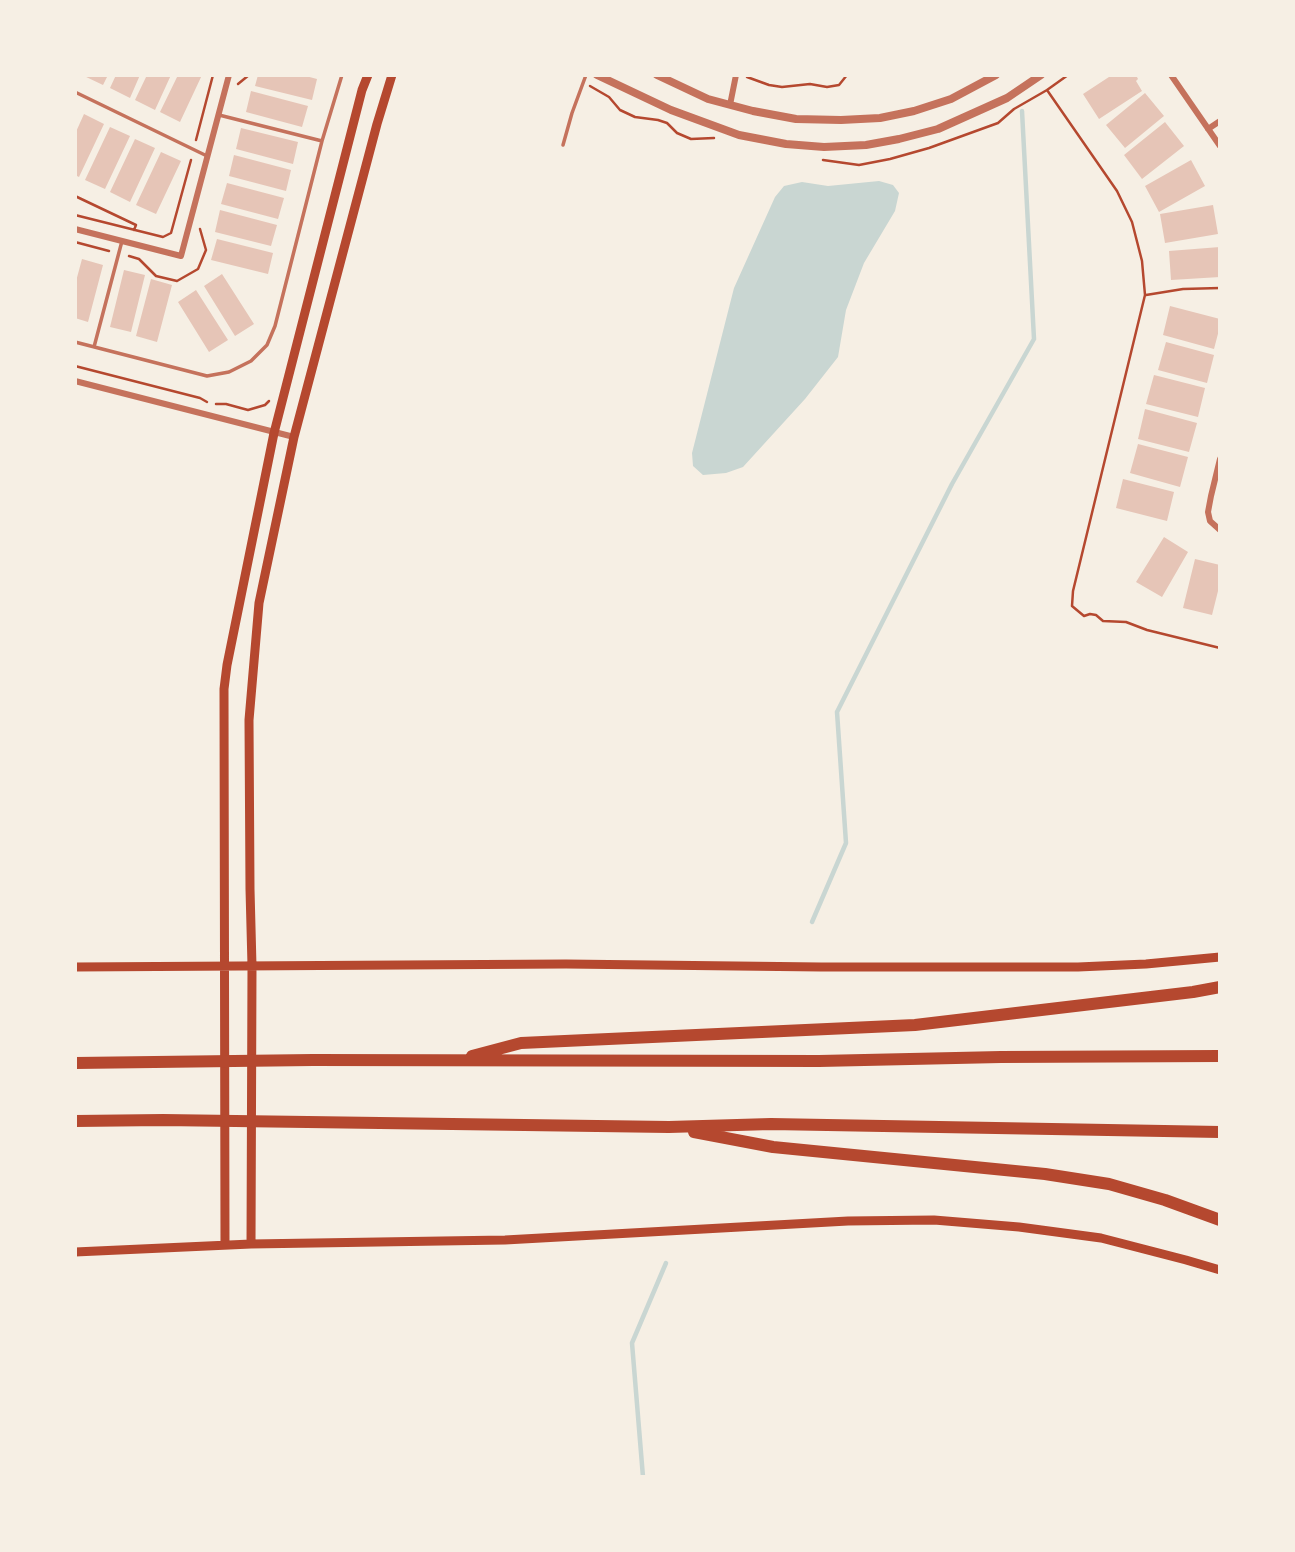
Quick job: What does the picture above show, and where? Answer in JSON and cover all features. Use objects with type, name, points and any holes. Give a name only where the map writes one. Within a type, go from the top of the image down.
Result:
[{"type":"highway","points":[[453,1060],[521,1043],[915,1025],[1220,987]]},
{"type":"highway","points":[[75,1063],[313,1060],[819,1061],[1220,1056]]},
{"type":"highway","points":[[75,1121],[668,1127],[771,1124],[1220,1132]]},
{"type":"highway","points":[[668,1127],[773,1147],[1058,1176],[1120,1187],[1220,1220]]},
{"type":"main road","points":[[225,1245],[224,689],[274,433],[368,75]]},
{"type":"main road","points":[[251,1244],[253,966],[249,720],[259,603],[294,437],[392,75]]},
{"type":"main road","points":[[75,967],[566,964],[1078,967],[1220,957]]},
{"type":"main road","points":[[75,1252],[251,1244],[505,1240],[848,1221],[934,1220],[1019,1227],[1101,1238],[1220,1270]]},
{"type":"street","points":[[75,229],[181,256],[229,75]]},
{"type":"street","points":[[597,75],[671,110],[739,135],[786,144],[824,147],[866,145],[938,129],[1007,98],[1041,75]]},
{"type":"street","points":[[657,75],[708,99],[752,111],[796,119],[841,120],[880,118],[914,111],[951,99],[996,75]]},
{"type":"street","points":[[730,105],[736,75]]},
{"type":"street","points":[[1171,75],[1220,146]]},
{"type":"street","points":[[1208,129],[1220,121]]},
{"type":"street","points":[[75,381],[294,437]]},
{"type":"street","points":[[1220,459],[1208,513],[1210,521],[1220,530]]},
{"type":"lane","points":[[75,342],[207,376],[229,372],[251,361],[267,345],[275,326],[322,141],[342,75]]},
{"type":"lane","points":[[563,145],[586,75]]},
{"type":"lane","points":[[75,92],[207,156]]},
{"type":"lane","points":[[218,115],[322,141]]},
{"type":"lane","points":[[94,347],[122,241]]},
{"type":"path","points":[[75,215],[163,237],[171,233],[213,75]]},
{"type":"path","points":[[747,77],[782,87],[810,84],[827,87],[839,85],[847,75]]},
{"type":"path","points":[[1068,75],[1047,90],[1117,191],[1132,222],[1142,261],[1145,295],[1073,591],[1072,606],[1084,616],[1096,615],[1103,621],[1126,622],[1147,630],[1220,648]]},
{"type":"path","points":[[75,196],[136,225],[134,230]]},
{"type":"path","points":[[1145,295],[1183,289],[1220,288]]},
{"type":"path","points":[[75,366],[200,398],[206,402],[248,410],[269,403],[272,390]]},
{"type":"shaded area","points":[[879,181],[893,185],[899,193],[895,211],[864,263],[846,310],[838,357],[805,399],[743,467],[726,473],[703,475],[693,466],[692,453],[734,288],[775,197],[784,186],[802,182],[828,186]]},
{"type":"building","points":[[82,75],[108,75],[103,85]]},
{"type":"building","points":[[116,75],[140,75],[130,98],[110,88]]},
{"type":"building","points":[[147,75],[171,75],[155,110],[135,100]]},
{"type":"building","points":[[178,75],[202,75],[180,122],[160,112]]},
{"type":"building","points":[[258,75],[302,75],[317,79],[312,100],[255,86]]},
{"type":"building","points":[[1112,75],[1136,75],[1136,81],[1142,91],[1099,119],[1083,94]]},
{"type":"building","points":[[251,91],[308,106],[302,127],[246,112]]},
{"type":"building","points":[[1145,93],[1164,116],[1125,148],[1106,125]]},
{"type":"building","points":[[84,114],[104,124],[79,177],[75,175],[75,134]]},
{"type":"building","points":[[1165,122],[1184,146],[1142,179],[1124,155]]},
{"type":"building","points":[[110,127],[130,136],[105,189],[85,180]]},
{"type":"building","points":[[241,128],[298,142],[293,164],[236,149]]},
{"type":"building","points":[[135,139],[155,148],[130,202],[110,192]]},
{"type":"building","points":[[161,152],[181,161],[156,214],[136,205]]},
{"type":"building","points":[[234,155],[291,170],[286,191],[229,176]]},
{"type":"building","points":[[1191,160],[1205,186],[1159,212],[1145,186]]},
{"type":"building","points":[[227,183],[284,198],[278,219],[221,204]]},
{"type":"building","points":[[1213,205],[1218,234],[1165,243],[1160,214]]},
{"type":"building","points":[[220,210],[277,225],[271,246],[215,232]]},
{"type":"building","points":[[217,239],[273,253],[268,274],[211,260]]},
{"type":"building","points":[[1220,247],[1220,277],[1171,280],[1169,251]]},
{"type":"building","points":[[82,259],[103,265],[88,322],[75,318],[75,285]]},
{"type":"building","points":[[124,270],[145,275],[131,332],[110,327]]},
{"type":"building","points":[[222,274],[254,324],[235,336],[204,286]]},
{"type":"building","points":[[151,279],[172,285],[157,342],[136,336]]},
{"type":"building","points":[[196,290],[228,340],[209,352],[178,302]]},
{"type":"building","points":[[1170,306],[1220,319],[1214,349],[1163,335]]},
{"type":"building","points":[[1166,342],[1214,355],[1207,383],[1158,370]]},
{"type":"building","points":[[1154,375],[1205,388],[1198,417],[1146,404]]},
{"type":"building","points":[[1145,409],[1197,423],[1189,452],[1138,439]]},
{"type":"building","points":[[1138,444],[1188,457],[1180,487],[1130,473]]},
{"type":"building","points":[[1123,479],[1174,492],[1167,521],[1116,508]]},
{"type":"building","points":[[1164,537],[1188,552],[1162,597],[1136,582]]},
{"type":"building","points":[[1195,559],[1220,565],[1220,583],[1212,615],[1183,608]]},
{"type":"waterway","points":[[812,922],[846,843],[837,712],[952,484],[1034,339],[1022,111]]},
{"type":"waterway","points":[[643,1477],[632,1343],[666,1263]]}]
